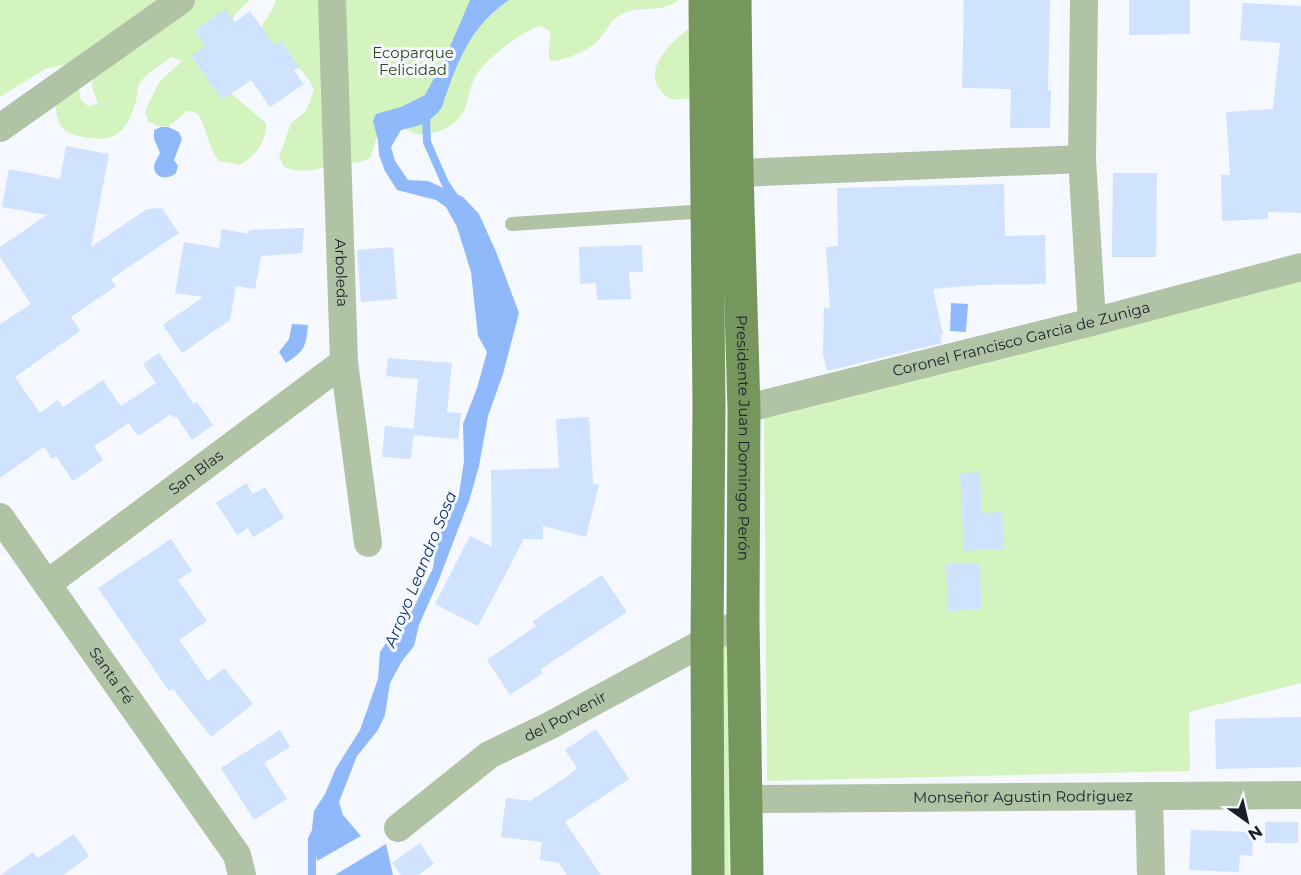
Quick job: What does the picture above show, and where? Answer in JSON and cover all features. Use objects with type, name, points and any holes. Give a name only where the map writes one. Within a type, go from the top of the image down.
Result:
[{"type":"main road","name":"Presidente Juan Domingo Perón","points":[[705,0],[737,173],[744,409],[743,621],[747,875]]},
{"type":"main road","name":"Presidente Juan Domingo Perón","points":[[708,875],[707,211],[735,0]]},
{"type":"street","points":[[0,128],[181,0]]},
{"type":"street","name":"Arboleda","points":[[332,0],[344,362],[368,543]]},
{"type":"street","points":[[1084,0],[1082,159],[1092,322]]},
{"type":"street","points":[[737,173],[1082,159]]},
{"type":"street","name":"Coronel Francisco Garcia de Zuniga","points":[[744,409],[1301,267]]},
{"type":"street","name":"San Blas","points":[[47,584],[344,362]]},
{"type":"street","name":"Santa Fé","points":[[0,517],[237,855],[242,875]]},
{"type":"street","name":"del Porvenir","points":[[398,828],[489,755],[549,726],[743,621]]},
{"type":"street","name":"Monseñor Agustin Rodriguez","points":[[745,800],[1301,795]]},
{"type":"street","points":[[1149,796],[1151,875]]},
{"type":"lane","points":[[512,224],[707,211]]},
{"type":"green space","points":[[0,0],[163,0],[80,61],[45,69],[0,97]]},
{"type":"green space","points":[[194,0],[250,0],[236,13],[231,22],[226,89],[266,123],[262,142],[251,158],[240,165],[219,161],[197,113],[187,111],[168,127],[157,126],[148,121],[145,111],[159,82],[182,61],[172,57],[140,82],[132,113],[127,123],[115,135],[98,139],[68,133],[58,120],[56,97],[79,89],[81,100],[88,106],[98,104],[91,84],[96,74],[153,37],[167,20]]},
{"type":"green space","name":"Ecoparque Felicidad","points":[[276,0],[679,0],[665,7],[629,11],[622,14],[612,22],[591,47],[556,61],[550,61],[549,57],[550,31],[541,26],[533,29],[506,46],[481,68],[476,75],[462,114],[453,124],[440,131],[426,134],[411,132],[398,123],[380,126],[371,157],[360,162],[305,171],[284,167],[279,157],[291,123],[306,111],[314,90],[296,65],[254,38]]},
{"type":"green space","points":[[693,26],[691,98],[670,98],[658,87],[655,78],[656,69],[664,52]]},
{"type":"green space","points":[[1301,281],[1301,683],[1189,712],[1190,771],[767,781],[764,412]]},
{"type":"green space","points":[[723,643],[728,647],[729,875],[722,875]]},
{"type":"water","points":[[470,0],[509,0],[495,11],[474,34],[459,61],[438,112],[424,123],[401,130],[391,147],[395,161],[408,180],[428,181],[463,197],[479,214],[519,313],[503,374],[488,416],[479,466],[470,498],[419,625],[414,646],[402,661],[390,683],[385,715],[378,730],[357,756],[339,802],[343,815],[361,836],[317,861],[312,828],[314,811],[325,794],[336,768],[360,730],[378,679],[380,652],[400,622],[412,611],[433,568],[437,539],[459,494],[464,461],[463,424],[477,388],[487,352],[478,336],[471,272],[457,227],[446,207],[436,200],[397,190],[385,171],[379,155],[373,121],[376,114],[401,107],[425,95],[446,56]]},
{"type":"water","points":[[168,127],[179,132],[182,139],[174,160],[178,166],[176,173],[166,177],[159,176],[154,167],[160,153],[154,139],[154,130]]},
{"type":"water","points":[[951,303],[968,304],[966,332],[950,331]]},
{"type":"water","points":[[292,324],[308,325],[301,351],[286,363],[279,352],[289,339]]},
{"type":"water","points":[[386,844],[393,875],[335,875]]},
{"type":"building","points":[[964,0],[1050,0],[1048,90],[1051,90],[1050,128],[1010,128],[1011,89],[962,88]]},
{"type":"building","points":[[1129,0],[1190,0],[1190,34],[1129,35]]},
{"type":"building","points":[[1243,3],[1301,6],[1301,213],[1268,212],[1268,219],[1222,221],[1221,175],[1230,175],[1226,112],[1273,109],[1280,43],[1240,40]]},
{"type":"building","points":[[225,9],[235,22],[250,11],[274,45],[281,41],[299,67],[294,71],[304,84],[270,107],[251,80],[222,100],[191,56],[206,46],[195,31]]},
{"type":"building","points":[[66,146],[109,154],[91,247],[147,209],[162,208],[179,233],[111,279],[116,286],[71,317],[80,331],[15,377],[40,413],[58,400],[63,407],[103,380],[121,406],[156,383],[143,364],[159,353],[194,404],[197,402],[213,425],[192,440],[176,416],[174,418],[171,414],[138,436],[129,423],[94,446],[103,460],[73,481],[56,456],[52,459],[44,447],[0,478],[0,324],[31,304],[0,257],[0,247],[47,215],[2,207],[9,169],[60,179]]},
{"type":"building","points":[[1113,173],[1157,173],[1156,257],[1112,257]]},
{"type":"building","points":[[1004,184],[1005,236],[1045,235],[1046,284],[979,285],[933,289],[943,334],[940,335],[942,343],[827,371],[823,354],[824,308],[830,308],[826,247],[838,246],[837,188]]},
{"type":"building","points":[[304,228],[302,253],[261,256],[255,289],[236,286],[230,320],[182,353],[163,325],[203,297],[175,293],[184,242],[219,248],[222,229],[248,234],[249,230]]},
{"type":"building","points":[[642,245],[643,272],[629,272],[631,299],[597,300],[596,283],[580,284],[579,247]]},
{"type":"building","points":[[393,247],[397,299],[361,302],[357,250]]},
{"type":"building","points":[[388,358],[452,363],[447,412],[461,413],[458,439],[413,435],[418,379],[386,376]]},
{"type":"building","points":[[589,417],[593,483],[599,485],[586,537],[543,526],[543,539],[524,539],[478,626],[435,604],[470,536],[492,547],[491,470],[559,468],[556,419]]},
{"type":"building","points":[[385,426],[414,429],[411,459],[382,457]]},
{"type":"building","points":[[980,472],[982,513],[1002,512],[1004,549],[964,551],[960,473]]},
{"type":"building","points":[[246,483],[253,494],[265,487],[284,518],[253,537],[248,528],[237,535],[216,503]]},
{"type":"building","points":[[171,539],[192,571],[178,580],[207,621],[179,640],[208,681],[224,668],[253,704],[211,737],[173,689],[169,691],[98,588]]},
{"type":"building","points":[[980,563],[982,609],[948,611],[946,564]]},
{"type":"building","points":[[602,575],[627,612],[541,669],[543,673],[510,695],[487,660],[536,626],[533,621]]},
{"type":"building","points":[[1301,717],[1301,767],[1216,769],[1215,719]]},
{"type":"building","points":[[596,729],[629,779],[565,822],[601,875],[567,875],[559,863],[540,860],[542,842],[501,837],[506,798],[530,801],[568,776],[577,768],[565,750]]},
{"type":"building","points":[[280,730],[290,747],[264,763],[287,799],[254,820],[221,768]]},
{"type":"building","points":[[1265,822],[1298,822],[1298,843],[1265,843]]},
{"type":"building","points":[[1191,830],[1253,832],[1252,856],[1240,855],[1239,872],[1189,870]]},
{"type":"building","points":[[74,834],[89,856],[63,875],[1,875],[33,852],[38,858]]},
{"type":"building","points":[[420,843],[434,864],[418,875],[401,875],[392,863]]},
{"type":"waterway","name":"Arroyo Leandro Sosa","points":[[426,115],[427,142],[445,183],[455,198]]},
{"type":"waterway","name":"Arroyo Leandro Sosa","points":[[312,875],[312,839],[318,827]]}]
